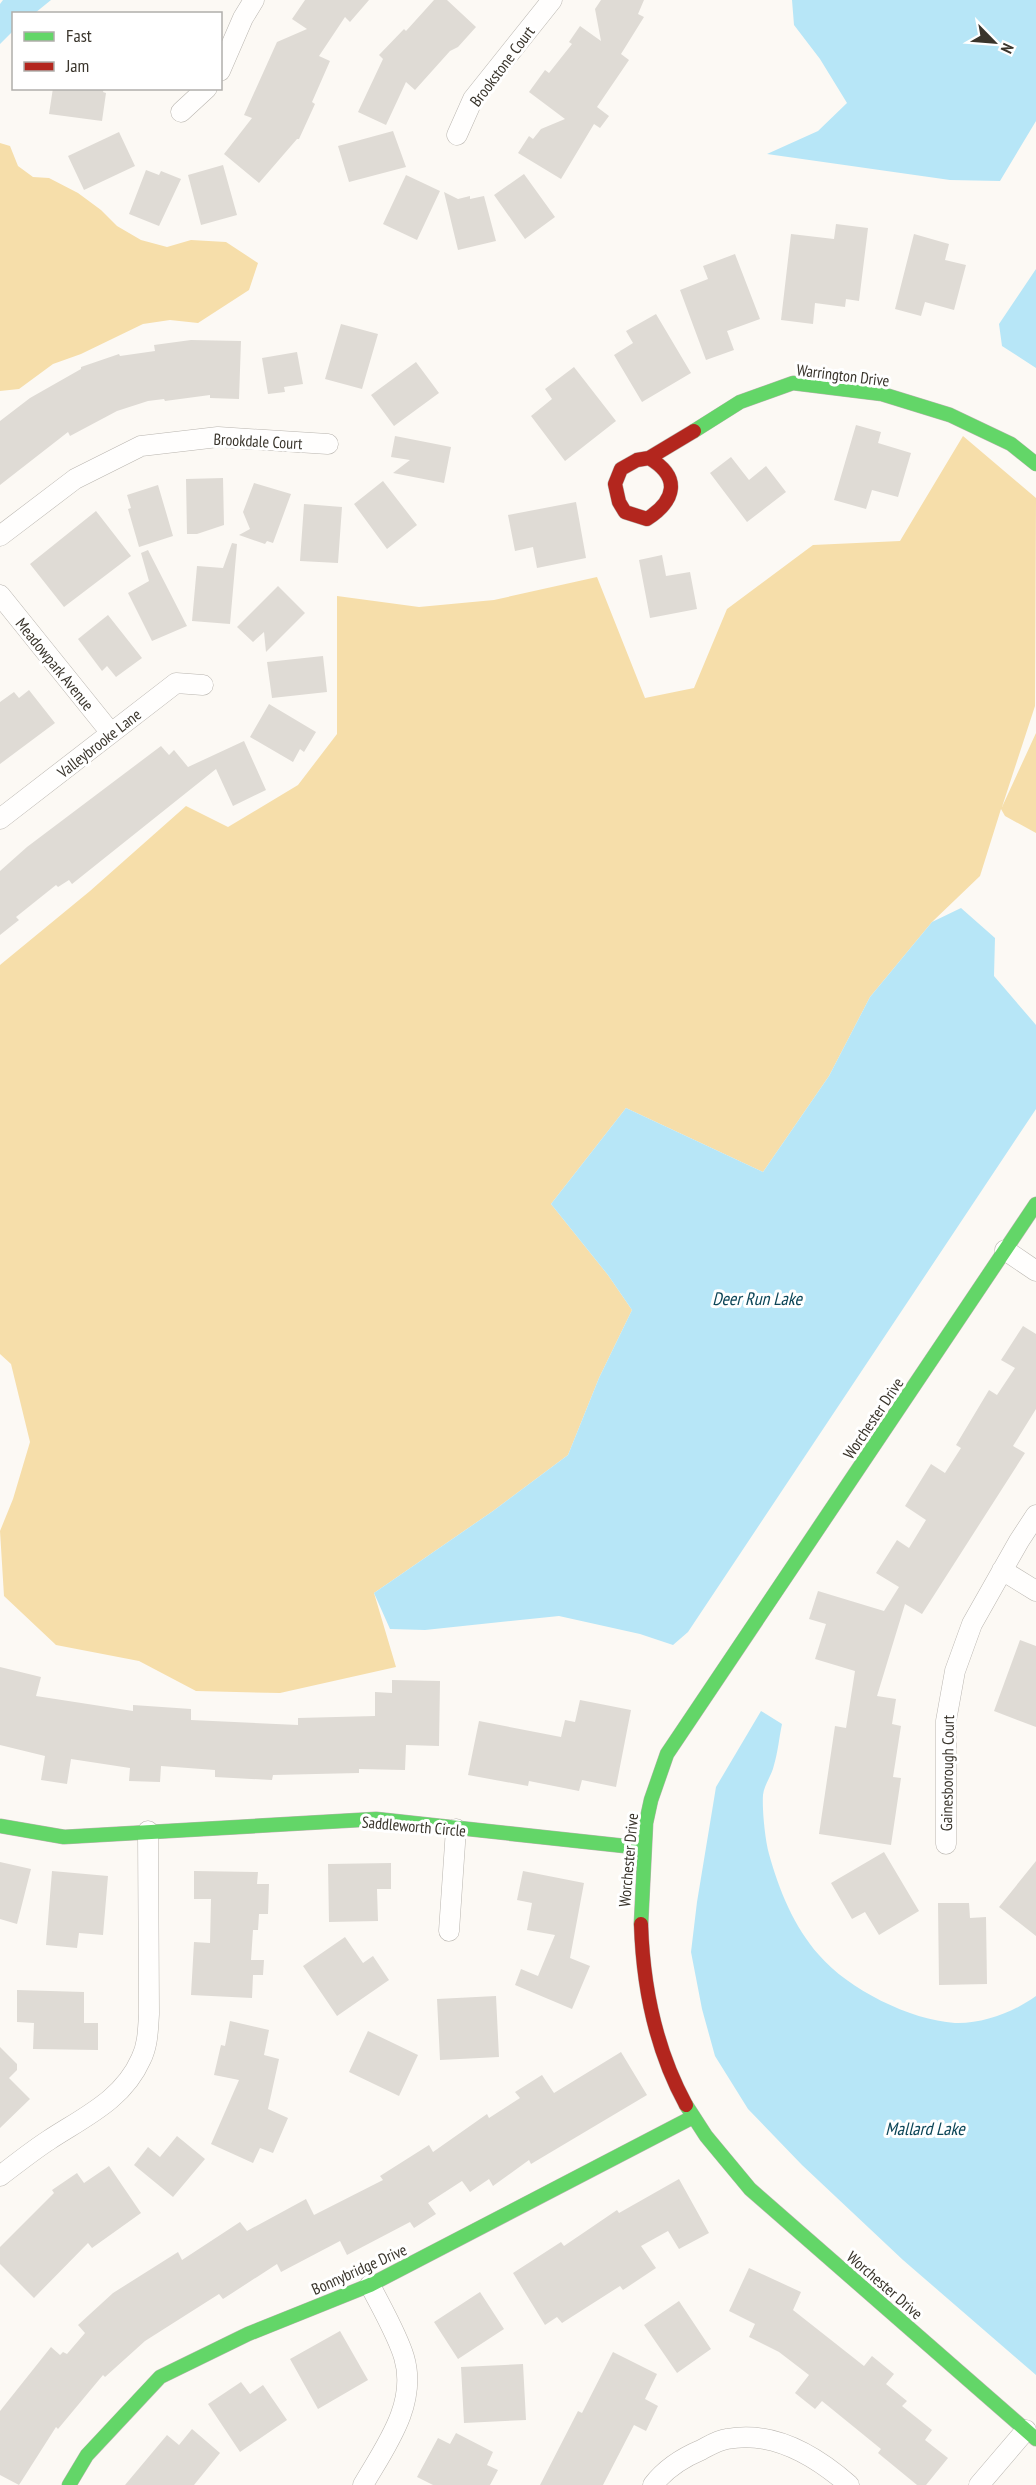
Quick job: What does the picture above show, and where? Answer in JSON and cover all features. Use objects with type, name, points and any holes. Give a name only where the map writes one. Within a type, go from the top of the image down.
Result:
[{"type":"street","points":[[222,66],[243,18],[254,0]]},
{"type":"street","name":"Brookstone Court","points":[[457,135],[473,99],[552,0]]},
{"type":"street","points":[[181,112],[205,90]]},
{"type":"street","name":"Warrington Drive","points":[[649,458],[659,462],[671,478],[672,490],[667,503],[659,513],[647,519],[625,512],[615,498],[613,487],[617,475],[628,464],[649,458],[740,402],[793,382],[882,394],[950,415],[1011,444],[1036,465]]},
{"type":"street","name":"Brookdale Court","points":[[0,536],[75,479],[141,446],[218,437],[328,444]]},
{"type":"street","name":"Meadowpark Avenue","points":[[0,595],[111,733]]},
{"type":"street","name":"Valleybrooke Lane","points":[[0,819],[176,683],[203,685]]},
{"type":"street","name":"Worchester Drive","points":[[1031,2434],[750,2189],[693,2117],[663,2057],[650,2010],[642,1961],[640,1907],[643,1848],[649,1807],[667,1754],[1036,1204]]},
{"type":"street","points":[[1005,1250],[1036,1271]]},
{"type":"street","name":"Gainesborough Court","points":[[946,1844],[946,1721],[955,1671],[972,1624],[1036,1515]]},
{"type":"street","points":[[1002,1570],[1036,1591]]},
{"type":"street","name":"Saddleworth Circle","points":[[0,1827],[64,1837],[376,1819],[643,1848]]},
{"type":"street","points":[[449,1931],[456,1829]]},
{"type":"street","points":[[0,2176],[47,2141],[98,2110],[119,2093],[141,2060],[146,2044],[149,2014],[147,1831]]},
{"type":"street","name":"Bonnybridge Drive","points":[[69,2485],[87,2455],[160,2377],[248,2334],[370,2285],[693,2117]]},
{"type":"street","points":[[363,2485],[392,2436],[402,2411],[408,2384],[404,2356],[370,2285]]},
{"type":"street","points":[[979,2485],[1031,2434]]},
{"type":"street","points":[[653,2485],[664,2471],[693,2453],[726,2439],[751,2437],[803,2451],[826,2465],[849,2485]]},
{"type":"shaded area","points":[[0,143],[10,146],[18,166],[33,177],[49,178],[78,193],[101,210],[117,226],[141,240],[167,247],[191,240],[226,242],[258,263],[249,290],[198,323],[170,320],[143,324],[81,354],[53,364],[19,389],[0,391]]},
{"type":"shaded area","points":[[963,436],[1036,498],[1035,706],[1002,807],[1036,733],[1036,833],[1005,816],[1001,809],[980,876],[932,922],[870,997],[829,1076],[763,1172],[626,1108],[551,1204],[608,1275],[632,1310],[599,1378],[568,1455],[493,1511],[374,1593],[396,1667],[280,1693],[196,1691],[139,1661],[56,1645],[4,1596],[0,1531],[13,1499],[30,1442],[11,1364],[0,1354],[0,965],[90,891],[186,806],[228,827],[298,785],[337,734],[337,596],[419,607],[494,600],[597,577],[645,698],[694,688],[727,609],[813,545],[900,541]]},
{"type":"water","points":[[3,0],[51,0],[36,12],[12,12],[12,32],[0,44],[0,4]]},
{"type":"water","points":[[792,0],[1036,0],[1036,121],[1000,181],[950,180],[767,154],[818,131],[847,103],[820,59],[794,25]]},
{"type":"water","points":[[1036,269],[1036,368],[1002,346],[999,324]]},
{"type":"water","name":"Deer Run Lake","points":[[961,908],[995,938],[994,976],[1036,1025],[1036,1109],[688,1632],[673,1645],[640,1634],[559,1616],[425,1630],[390,1629],[374,1593],[493,1511],[568,1455],[599,1378],[632,1310],[608,1275],[551,1204],[626,1108],[763,1172],[829,1076],[870,997],[932,922]]},
{"type":"water","name":"Mallard Lake","points":[[761,1711],[782,1724],[772,1772],[763,1795],[763,1816],[768,1848],[788,1908],[810,1944],[831,1968],[881,2001],[937,2021],[966,2023],[987,2019],[1008,2012],[1036,1996],[1036,2375],[903,2260],[802,2165],[748,2109],[715,2056],[702,2009],[691,1952],[697,1902],[716,1787]]},
{"type":"building","points":[[305,0],[369,0],[350,22],[345,17],[319,56],[330,61],[312,102],[315,104],[299,139],[259,183],[224,154],[252,118],[244,115],[277,42],[307,29],[292,19]]},
{"type":"building","points":[[434,0],[447,0],[476,27],[458,47],[450,51],[415,90],[406,82],[386,125],[358,112],[383,59],[379,55],[404,29],[406,31]]},
{"type":"building","points":[[601,0],[644,0],[638,14],[644,17],[621,54],[629,60],[597,107],[609,116],[600,128],[594,124],[561,179],[518,153],[529,136],[533,139],[541,129],[565,119],[529,92],[545,70],[549,73],[572,44],[569,42],[580,26],[601,41],[595,9]]},
{"type":"building","points":[[53,90],[104,90],[106,93],[102,121],[49,114]]},
{"type":"building","points":[[393,131],[406,167],[349,182],[338,146]]},
{"type":"building","points":[[119,132],[135,166],[84,190],[68,156]]},
{"type":"building","points":[[223,165],[237,215],[201,225],[188,175]]},
{"type":"building","points":[[146,170],[159,175],[161,171],[181,179],[159,226],[129,214]]},
{"type":"building","points":[[524,174],[555,217],[525,239],[494,195]]},
{"type":"building","points":[[406,175],[440,191],[417,240],[383,224]]},
{"type":"building","points":[[444,192],[458,199],[484,196],[496,241],[458,250]]},
{"type":"building","points":[[836,224],[868,228],[859,301],[846,299],[845,307],[815,303],[813,324],[781,320],[791,234],[834,239]]},
{"type":"building","points":[[914,234],[949,244],[945,260],[966,265],[954,310],[925,302],[921,316],[895,309]]},
{"type":"building","points":[[735,254],[760,319],[727,331],[734,350],[706,360],[680,290],[708,279],[703,266]]},
{"type":"building","points":[[656,314],[691,373],[642,402],[614,355],[633,343],[626,331]]},
{"type":"building","points":[[341,324],[378,334],[362,389],[325,379]]},
{"type":"building","points":[[191,340],[241,341],[239,399],[210,398],[210,395],[165,401],[164,399],[148,401],[117,411],[70,436],[68,432],[0,485],[0,421],[30,398],[81,367],[119,354],[120,356],[155,351],[154,345]]},
{"type":"building","points":[[297,352],[303,384],[284,387],[285,392],[268,394],[262,358]]},
{"type":"building","points":[[416,362],[439,393],[394,426],[371,395]]},
{"type":"building","points":[[574,367],[616,421],[565,461],[531,416],[552,399],[545,389]]},
{"type":"building","points":[[856,425],[881,432],[878,443],[911,453],[898,497],[872,490],[866,509],[834,500]]},
{"type":"building","points":[[395,436],[451,447],[444,483],[393,473],[410,460],[391,457]]},
{"type":"building","points":[[731,457],[749,480],[766,466],[786,492],[747,522],[710,473]]},
{"type":"building","points":[[223,478],[224,525],[197,534],[187,534],[186,479]]},
{"type":"building","points":[[383,481],[417,525],[387,549],[354,504]]},
{"type":"building","points":[[254,483],[291,494],[273,543],[267,541],[265,544],[239,535],[250,529],[243,512]]},
{"type":"building","points":[[158,485],[173,536],[139,547],[128,509],[131,508],[127,495]]},
{"type":"building","points":[[576,502],[586,558],[537,568],[533,547],[515,551],[508,515]]},
{"type":"building","points":[[304,504],[342,507],[338,563],[300,561]]},
{"type":"building","points":[[96,511],[131,556],[64,607],[30,564]]},
{"type":"building","points":[[232,543],[237,544],[230,624],[192,621],[197,566],[223,568]]},
{"type":"building","points":[[148,550],[187,626],[152,641],[128,593],[149,581],[141,553]]},
{"type":"building","points":[[662,555],[666,576],[690,572],[697,609],[650,618],[639,560]]},
{"type":"building","points":[[278,586],[305,613],[266,652],[264,632],[253,642],[237,627]]},
{"type":"building","points":[[108,615],[142,658],[116,677],[107,666],[102,671],[78,639]]},
{"type":"building","points":[[323,656],[327,692],[272,698],[267,662]]},
{"type":"building","points":[[29,690],[55,723],[0,764],[0,702],[14,692],[19,698]]},
{"type":"building","points":[[269,704],[316,732],[304,752],[300,749],[293,762],[250,737]]},
{"type":"building","points":[[244,741],[266,790],[233,806],[216,769],[72,884],[69,880],[58,887],[56,885],[16,917],[19,920],[0,935],[0,871],[27,847],[161,746],[169,755],[174,750],[188,767]]},
{"type":"building","points":[[1023,1326],[1036,1334],[1036,1409],[1013,1446],[1025,1453],[922,1614],[905,1604],[877,1696],[896,1699],[892,1724],[901,1726],[893,1777],[901,1778],[891,1845],[819,1834],[835,1726],[846,1728],[855,1671],[815,1659],[826,1624],[809,1619],[818,1591],[884,1611],[899,1587],[876,1573],[897,1540],[909,1548],[926,1520],[905,1506],[931,1464],[945,1473],[961,1448],[956,1445],[989,1390],[997,1395],[1015,1368],[1001,1360]]},
{"type":"building","points":[[1020,1640],[1036,1646],[1036,1727],[994,1711]]},
{"type":"building","points":[[0,1667],[41,1677],[36,1696],[133,1711],[133,1705],[191,1709],[191,1720],[298,1725],[298,1718],[375,1716],[375,1692],[392,1693],[392,1680],[440,1681],[439,1746],[406,1745],[405,1770],[359,1769],[359,1773],[273,1775],[272,1780],[215,1777],[215,1770],[161,1766],[160,1782],[129,1781],[130,1768],[71,1759],[67,1784],[41,1780],[45,1756],[0,1745]]},
{"type":"building","points":[[580,1700],[631,1710],[616,1787],[582,1780],[579,1791],[529,1781],[528,1786],[468,1775],[479,1721],[561,1737],[565,1720],[575,1722]]},
{"type":"building","points":[[884,1852],[919,1911],[879,1935],[865,1912],[852,1919],[831,1883]]},
{"type":"building","points":[[1036,1861],[1036,1936],[999,1907]]},
{"type":"building","points":[[0,1862],[31,1869],[17,1924],[0,1919]]},
{"type":"building","points":[[391,1863],[391,1889],[377,1889],[378,1921],[329,1922],[328,1864]]},
{"type":"building","points":[[52,1871],[108,1876],[103,1935],[79,1933],[77,1948],[46,1945]]},
{"type":"building","points":[[194,1871],[258,1872],[257,1884],[269,1884],[268,1914],[259,1914],[258,1930],[253,1930],[251,1960],[264,1960],[263,1975],[253,1975],[252,1998],[191,1995],[194,1942],[210,1943],[211,1899],[194,1899]]},
{"type":"building","points":[[523,1871],[584,1883],[570,1958],[590,1966],[572,2009],[515,1985],[521,1969],[538,1976],[555,1935],[527,1930],[532,1903],[517,1900]]},
{"type":"building","points":[[938,1903],[969,1903],[970,1918],[986,1917],[987,1984],[939,1985]]},
{"type":"building","points":[[345,1937],[363,1963],[373,1956],[389,1980],[337,2016],[303,1966]]},
{"type":"building","points":[[17,1990],[84,1992],[84,2023],[98,2023],[98,2050],[33,2049],[34,2023],[17,2022]]},
{"type":"building","points":[[496,1996],[499,2057],[440,2060],[437,1999]]},
{"type":"building","points":[[230,2021],[269,2030],[264,2055],[279,2059],[268,2109],[288,2118],[273,2153],[260,2148],[253,2163],[211,2144],[239,2080],[214,2075],[221,2045],[225,2046]]},
{"type":"building","points":[[368,2031],[418,2055],[399,2096],[349,2072]]},
{"type":"building","points":[[0,2047],[17,2064],[17,2070],[9,2078],[30,2099],[0,2128]]},
{"type":"building","points":[[621,2052],[647,2095],[531,2164],[529,2160],[493,2186],[489,2179],[470,2192],[462,2181],[428,2203],[436,2214],[414,2228],[410,2222],[347,2255],[340,2241],[281,2272],[277,2264],[223,2299],[219,2294],[145,2341],[105,2377],[103,2375],[58,2429],[56,2427],[19,2485],[0,2475],[0,2411],[51,2347],[60,2355],[63,2352],[67,2354],[85,2333],[78,2325],[113,2293],[178,2252],[182,2260],[240,2222],[247,2231],[306,2199],[314,2215],[383,2180],[380,2176],[429,2145],[433,2152],[487,2114],[489,2118],[520,2098],[515,2092],[542,2075],[554,2093]]},
{"type":"building","points":[[177,2136],[205,2159],[173,2197],[134,2165],[148,2147],[160,2157]]},
{"type":"building","points":[[109,2166],[141,2213],[92,2248],[88,2243],[34,2298],[0,2264],[0,2247],[54,2193],[52,2190],[77,2173],[84,2183]]},
{"type":"building","points":[[679,2179],[709,2233],[679,2249],[668,2231],[641,2246],[656,2268],[623,2290],[620,2286],[562,2323],[557,2317],[545,2325],[513,2273],[561,2242],[564,2246],[617,2210],[619,2213]]},
{"type":"building","points":[[749,2268],[801,2292],[793,2310],[864,2366],[872,2356],[894,2374],[886,2384],[907,2401],[902,2406],[932,2430],[925,2440],[948,2458],[926,2485],[917,2485],[878,2453],[881,2449],[822,2401],[815,2409],[795,2393],[809,2375],[779,2352],[749,2337],[755,2324],[729,2311]]},
{"type":"building","points":[[480,2292],[504,2329],[458,2359],[434,2322]]},
{"type":"building","points":[[679,2301],[711,2349],[677,2373],[644,2325]]},
{"type":"building","points":[[340,2331],[368,2380],[318,2409],[290,2359]]},
{"type":"building","points":[[613,2352],[657,2374],[645,2399],[658,2406],[646,2431],[634,2425],[603,2485],[540,2485],[578,2411],[582,2413]]},
{"type":"building","points":[[523,2364],[526,2420],[464,2423],[461,2367]]},
{"type":"building","points":[[241,2382],[250,2394],[263,2385],[287,2420],[240,2452],[208,2404]]},
{"type":"building","points":[[192,2429],[220,2453],[194,2485],[125,2485],[167,2435],[179,2445]]},
{"type":"building","points":[[456,2433],[493,2452],[487,2465],[498,2470],[490,2485],[433,2485],[417,2477],[438,2438],[450,2444]]},
{"type":"traffic: fast","points":[[694,431],[740,402],[793,383],[882,394],[950,415],[1011,444],[1036,464]]},
{"type":"traffic: fast","points":[[641,1924],[646,1823],[651,1800],[667,1754],[1036,1204]]},
{"type":"traffic: fast","points":[[0,1826],[64,1837],[376,1819],[643,1848]]},
{"type":"traffic: fast","points":[[686,2105],[706,2136],[750,2189],[1036,2439]]},
{"type":"traffic: fast","points":[[69,2485],[87,2455],[160,2377],[248,2334],[370,2285],[693,2117]]},
{"type":"traffic: jam","points":[[649,458],[666,473],[671,488],[664,504],[647,519],[625,512],[619,502],[615,484],[621,469],[637,460],[649,458],[694,431]]},
{"type":"traffic: jam","points":[[641,1924],[642,1948],[653,2018],[667,2062],[686,2105]]}]
